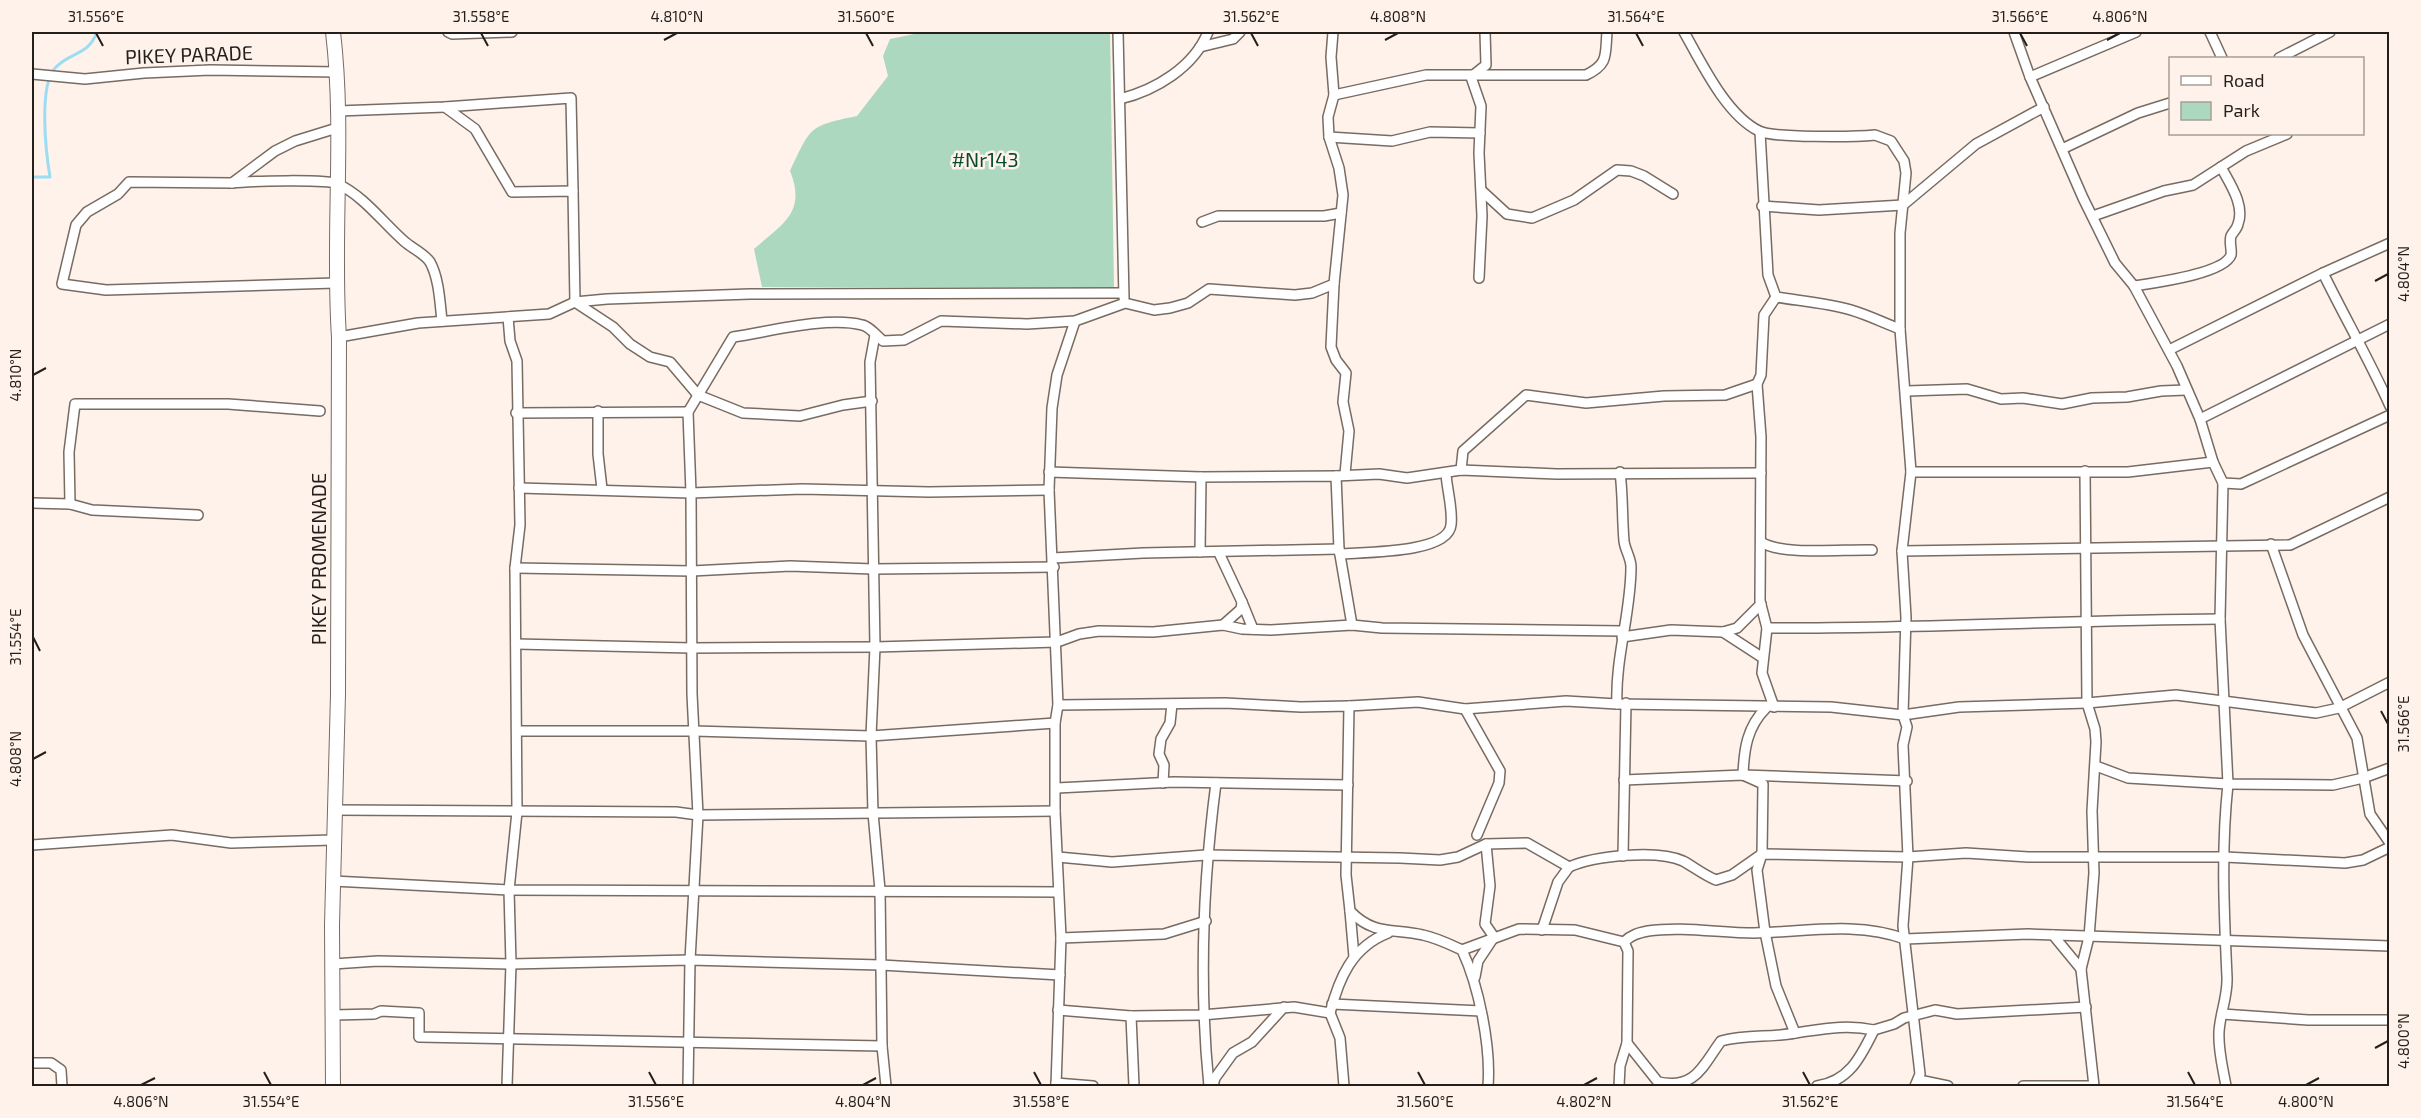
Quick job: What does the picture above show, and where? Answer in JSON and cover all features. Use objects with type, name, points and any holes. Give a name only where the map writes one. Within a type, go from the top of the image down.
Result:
[{"type":"street","name":"PIKEY PROMENADE","points":[[333,32],[338,72],[335,283],[339,337],[338,694],[333,840],[333,1086]]},
{"type":"street","points":[[448,32],[512,32]]},
{"type":"street","points":[[1118,32],[1124,298]]},
{"type":"street","points":[[1120,99],[1139,95],[1168,78],[1200,47],[1208,32]]},
{"type":"street","points":[[1200,47],[1233,39],[1240,32]]},
{"type":"street","points":[[1333,32],[1331,57],[1334,95],[1328,117],[1329,137],[1342,181],[1331,347],[1336,360],[1346,373],[1343,402],[1349,431],[1341,475],[1339,551],[1352,625]]},
{"type":"street","points":[[1472,77],[1486,65],[1485,32]]},
{"type":"street","points":[[1334,95],[1392,80],[1426,75],[1472,77],[1586,75],[1600,68],[1605,59],[1607,32]]},
{"type":"street","points":[[1684,32],[1703,67],[1737,115],[1760,132],[1875,135],[1891,141],[1904,161],[1906,186],[1903,205],[1900,328],[1907,391],[1911,472],[1902,551],[1905,626],[1903,714],[1907,727],[1903,745],[1907,781],[1908,857],[1904,926],[1912,1015],[1919,1053],[1917,1083],[1948,1086]]},
{"type":"street","points":[[2014,32],[2030,77],[2115,263],[2134,286],[2169,350],[2200,419],[2213,462],[2223,483],[2220,619],[2228,784],[2224,822],[2224,940],[2227,983],[2219,1047],[2226,1086]]},
{"type":"street","points":[[2030,77],[2136,32]]},
{"type":"street","points":[[2210,32],[2222,57]]},
{"type":"street","points":[[2281,57],[2330,32]]},
{"type":"street","name":"PIKEY PARADE","points":[[32,74],[85,79],[166,72],[313,70],[338,72]]},
{"type":"street","points":[[1472,77],[1481,106],[1482,191],[1479,278]]},
{"type":"street","points":[[338,111],[445,107],[571,98],[575,302]]},
{"type":"street","points":[[2062,148],[2138,113],[2169,102]]},
{"type":"street","points":[[445,107],[475,129],[512,192],[573,190]]},
{"type":"street","points":[[1762,206],[1819,210],[1903,205],[1976,144],[2044,107]]},
{"type":"street","points":[[232,183],[275,151],[295,141],[337,128]]},
{"type":"street","points":[[1329,137],[1392,141],[1430,132],[1480,133]]},
{"type":"street","points":[[1760,132],[1762,206],[1768,249],[1768,275],[1776,297]]},
{"type":"street","points":[[2093,216],[2164,191],[2193,185],[2246,151],[2285,135]]},
{"type":"street","points":[[2134,286],[2176,280],[2218,267],[2230,256],[2231,237],[2237,227],[2240,208],[2221,167]]},
{"type":"street","points":[[1482,191],[1507,214],[1532,218],[1574,200],[1617,170],[1631,171],[1644,176],[1674,194]]},
{"type":"street","points":[[335,283],[106,290],[62,284],[76,225],[87,212],[118,194],[129,182],[232,183],[269,180],[291,183],[337,183],[383,219],[403,240],[429,261],[440,297],[442,321]]},
{"type":"street","points":[[1202,222],[1218,216],[1324,216],[1341,213]]},
{"type":"street","points":[[2169,350],[2323,273],[2390,243]]},
{"type":"street","points":[[2323,273],[2356,340],[2371,364],[2390,406]]},
{"type":"street","points":[[339,337],[442,321],[549,314],[575,302],[750,294],[1124,298],[1154,310],[1188,303],[1209,289],[1295,295],[1312,293],[1334,284]]},
{"type":"street","points":[[1776,297],[1827,303],[1855,311],[1874,321],[1900,328]]},
{"type":"street","points":[[1770,707],[1762,673],[1767,628],[1761,604],[1761,472],[1757,384],[1761,375],[1764,315],[1776,297]]},
{"type":"street","points":[[688,1086],[690,960],[699,815],[694,731],[692,494],[688,412],[733,337],[794,327],[842,324],[863,325],[884,341],[904,340],[941,321],[1027,324],[1075,321],[1124,298]]},
{"type":"street","points":[[575,302],[613,327],[630,344],[650,357],[670,362],[698,395],[743,413],[800,416],[843,405],[872,402]]},
{"type":"street","points":[[507,1086],[511,964],[509,890],[517,812],[515,568],[520,525],[516,413],[517,361],[510,341],[508,317]]},
{"type":"street","points":[[1075,321],[1057,375],[1052,408],[1049,472],[1057,642],[1056,811],[1061,938],[1056,1085],[1093,1086]]},
{"type":"street","points":[[2200,419],[2390,324]]},
{"type":"street","points":[[876,335],[870,362],[875,647],[871,736],[873,813],[880,890],[882,1046],[886,1086]]},
{"type":"street","points":[[1461,470],[1463,451],[1526,395],[1586,403],[1656,396],[1725,395],[1757,384]]},
{"type":"street","points":[[1907,391],[1967,388],[2001,399],[2023,398],[2062,404],[2092,398],[2127,397],[2161,391],[2186,390]]},
{"type":"street","points":[[70,504],[69,452],[75,404],[228,404],[320,411]]},
{"type":"street","points":[[598,411],[598,454],[602,489]]},
{"type":"street","points":[[516,413],[688,412]]},
{"type":"street","points":[[2223,483],[2241,484],[2262,476],[2390,415]]},
{"type":"street","points":[[1911,472],[2128,472],[2213,462]]},
{"type":"street","points":[[1049,472],[1201,477],[1378,474],[1407,478],[1461,470],[1557,474],[1761,472]]},
{"type":"street","points":[[2023,1086],[2094,1086],[2081,969],[2089,937],[2093,857],[2092,811],[2096,766],[2096,729],[2087,703],[2085,471]]},
{"type":"street","points":[[1620,472],[1624,504],[1624,543],[1631,564],[1616,681],[1621,704],[1624,780],[1623,856]]},
{"type":"street","points":[[515,568],[692,571],[790,566],[873,569],[1054,563],[1200,552],[1413,548],[1435,543],[1447,536],[1452,526],[1446,474]]},
{"type":"street","points":[[1200,552],[1201,477]]},
{"type":"street","points":[[519,488],[602,489],[692,494],[802,489],[1049,490]]},
{"type":"street","points":[[1902,551],[2085,546],[2153,548],[2297,543],[2390,497]]},
{"type":"street","points":[[32,503],[70,504],[92,510],[198,515]]},
{"type":"street","points":[[1761,542],[1771,549],[1792,551],[1872,550]]},
{"type":"street","points":[[1542,930],[1558,882],[1569,867],[1586,860],[1623,856],[1649,856],[1682,861],[1716,880],[1732,875],[1762,854],[1908,857],[1966,853],[2028,857],[2225,857],[2345,863],[2363,860],[2390,845],[2370,814],[2357,738],[2339,708],[2303,635],[2271,544]]},
{"type":"street","points":[[1219,553],[1253,629]]},
{"type":"street","points":[[1223,625],[1241,609],[1242,602]]},
{"type":"street","points":[[516,644],[692,648],[875,647],[1057,642],[1079,634],[1100,631],[1153,632],[1223,625],[1253,629],[1352,625],[1382,628],[1623,634],[1671,630],[1723,632],[1737,628],[1761,604]]},
{"type":"street","points":[[1767,628],[2220,619]]},
{"type":"street","points":[[1723,632],[1763,658]]},
{"type":"street","points":[[1058,705],[1349,706],[1418,702],[1465,709],[1566,701],[1831,707],[1903,714],[1959,707],[2087,703],[2164,695],[2316,713],[2339,708],[2390,682]]},
{"type":"street","points":[[1163,783],[1164,765],[1159,754],[1161,739],[1170,723],[1172,704]]},
{"type":"street","points":[[1349,706],[1346,890],[1354,957]]},
{"type":"street","points":[[1743,775],[1747,740],[1755,719],[1770,707]]},
{"type":"street","points":[[1465,709],[1500,771],[1499,783],[1477,835]]},
{"type":"street","points":[[518,731],[694,731],[871,736],[1055,723]]},
{"type":"street","points":[[2096,766],[2128,778],[2228,784],[2333,784],[2363,778],[2390,768]]},
{"type":"street","points":[[1624,780],[1743,775],[1907,781]]},
{"type":"street","points":[[1743,775],[1763,784],[1762,854],[1757,870],[1765,932],[1776,986],[1795,1034]]},
{"type":"street","points":[[1057,788],[1163,783],[1348,785]]},
{"type":"street","points":[[1211,1086],[1202,1016],[1206,855],[1216,783]]},
{"type":"street","points":[[334,810],[425,808],[699,815],[1056,811]]},
{"type":"street","points":[[32,844],[172,835],[231,843],[333,840]]},
{"type":"street","points":[[1058,857],[1112,862],[1206,855],[1440,860],[1458,857],[1486,844],[1527,843],[1569,867]]},
{"type":"street","points":[[1486,844],[1490,886],[1485,924],[1494,937]]},
{"type":"street","points":[[333,881],[509,890],[1058,892]]},
{"type":"street","points":[[1350,911],[1362,921],[1388,933],[1425,935],[1462,950],[1475,978],[1481,1011],[1488,1086]]},
{"type":"street","points":[[1061,938],[1164,934],[1206,921]]},
{"type":"street","points":[[1462,950],[1519,929],[1588,932],[1624,942]]},
{"type":"street","points":[[1624,942],[1631,935],[1650,931],[1864,930],[1889,933],[1905,939],[1998,934],[2390,946]]},
{"type":"street","points":[[1344,1086],[1340,1038],[1331,1008],[1337,983],[1354,957],[1378,937],[1388,933]]},
{"type":"street","points":[[2053,935],[2081,969]]},
{"type":"street","points":[[1475,978],[1478,961],[1494,937]]},
{"type":"street","points":[[1619,1086],[1620,1066],[1627,1043],[1628,951],[1624,942]]},
{"type":"street","points":[[333,964],[378,961],[511,964],[690,960],[881,964],[1060,975]]},
{"type":"street","points":[[1211,1086],[1233,1053],[1252,1042],[1284,1007]]},
{"type":"street","points":[[1058,1010],[1131,1016],[1202,1016],[1284,1007],[1481,1011]]},
{"type":"street","points":[[1627,1043],[1658,1082],[1682,1084],[1699,1074],[1721,1041],[1744,1035],[1795,1034],[1839,1025],[1874,1030],[1912,1015],[1935,1010],[1965,1014],[2086,1007]]},
{"type":"street","points":[[334,1015],[374,1014],[381,1011],[419,1013],[419,1037],[690,1041],[783,1046],[882,1046]]},
{"type":"street","points":[[2222,1014],[2307,1020],[2390,1020]]},
{"type":"street","points":[[1131,1016],[1134,1086]]},
{"type":"street","points":[[1817,1086],[1835,1080],[1857,1063],[1874,1030]]},
{"type":"street","points":[[32,1063],[51,1063],[61,1070],[62,1086]]},
{"type":"green space","name":"#Nr143","points":[[924,32],[1110,32],[1114,287],[762,287],[754,249],[782,224],[793,208],[795,197],[790,171],[802,145],[820,126],[857,116],[888,76],[883,56],[890,39]]},
{"type":"waterway","points":[[32,177],[50,177],[45,119],[45,103],[50,76],[62,62],[89,45],[97,32]]}]
